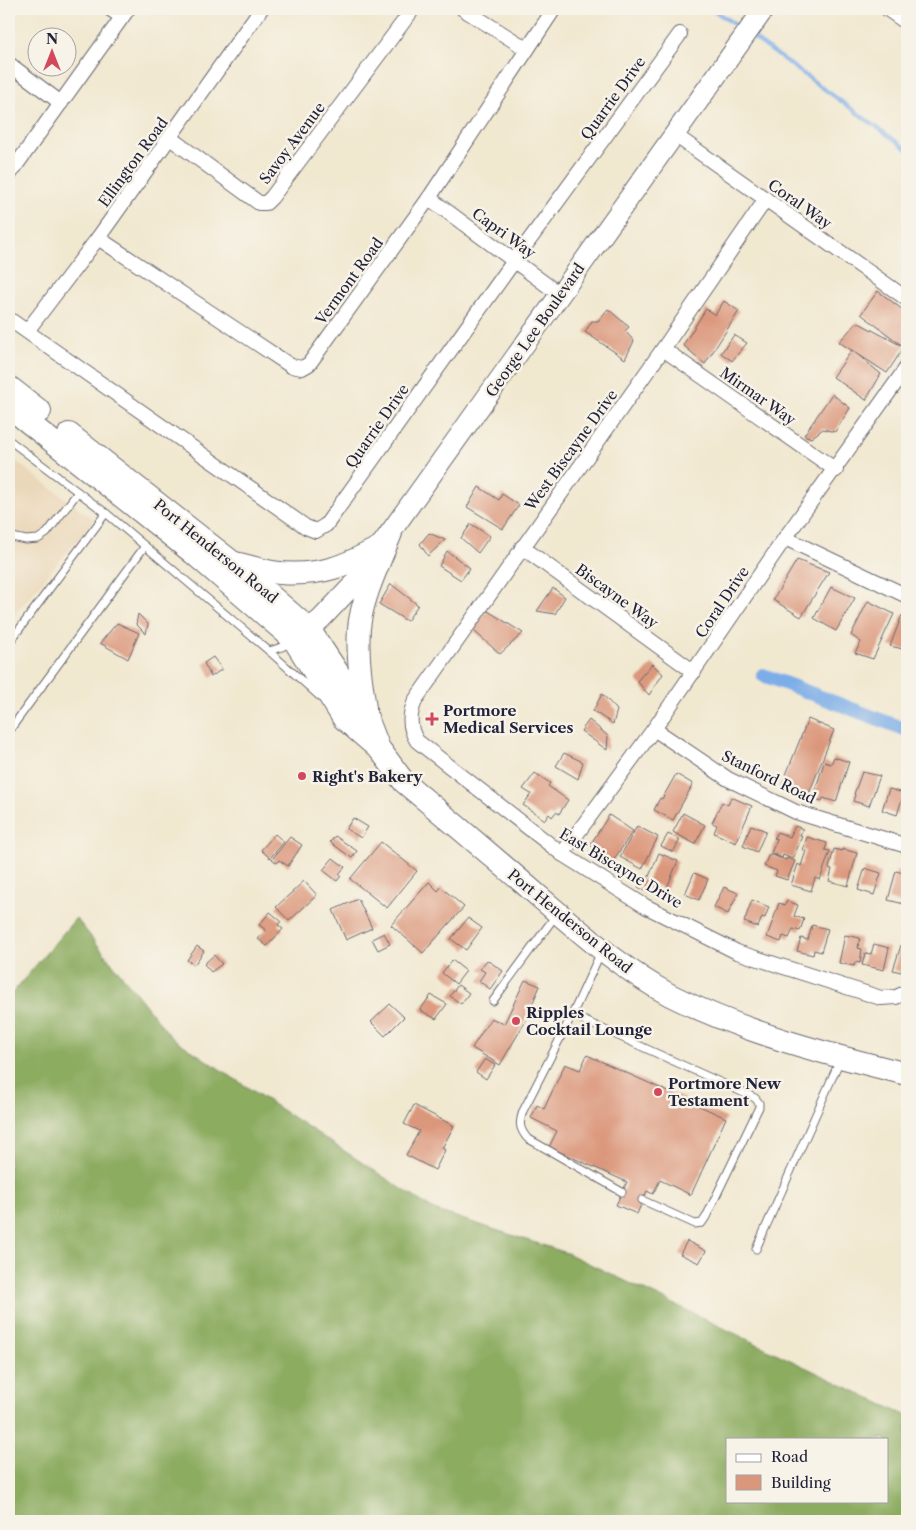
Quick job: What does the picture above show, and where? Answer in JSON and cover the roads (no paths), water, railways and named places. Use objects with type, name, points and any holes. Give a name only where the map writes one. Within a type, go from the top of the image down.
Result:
[{"type":"main road","name":"George Lee Boulevard","points":[[301,635],[321,619],[352,586],[386,540],[559,294],[675,135],[760,14]]},
{"type":"main road","name":"Port Henderson Road","points":[[9,387],[232,562],[301,635],[355,717],[404,782],[602,950],[638,976],[718,1017],[770,1037],[841,1058],[907,1074]]},
{"type":"main road","name":"Port Henderson Road","points":[[9,407],[193,553],[301,635]]},
{"type":"main road","points":[[232,562],[279,573],[319,572],[348,564],[386,540]]},
{"type":"main road","points":[[355,717],[360,678],[359,626],[386,540]]},
{"type":"street","points":[[9,175],[125,13],[110,9]]},
{"type":"street","name":"Ellington Road","points":[[27,331],[98,238],[261,9]]},
{"type":"street","name":"Savoy Avenue","points":[[170,138],[259,202],[266,203],[413,9]]},
{"type":"street","points":[[463,9],[527,49]]},
{"type":"street","name":"Vermont Road","points":[[98,238],[291,366],[302,368],[309,364],[430,198],[554,9]]},
{"type":"street","points":[[888,9],[907,23]]},
{"type":"street","name":"Quarrie Drive","points":[[9,319],[298,522],[316,530],[326,525],[514,261],[680,34]]},
{"type":"street","points":[[9,64],[61,103]]},
{"type":"street","name":"Coral Way","points":[[675,135],[907,299]]},
{"type":"street","name":"Capri Way","points":[[430,198],[559,294]]},
{"type":"street","name":"West Biscayne Drive","points":[[410,721],[411,710],[416,699],[663,349],[766,199]]},
{"type":"street","name":"Mirmar Way","points":[[663,349],[836,470]]},
{"type":"street","name":"Coral Drive","points":[[562,854],[654,729],[785,538],[836,470],[907,367]]},
{"type":"street","points":[[785,538],[907,596]]},
{"type":"street","name":"Biscayne Way","points":[[522,547],[694,672]]},
{"type":"street","name":"East Biscayne Drive","points":[[410,721],[413,735],[417,741],[562,854],[645,906],[737,952],[881,998],[896,997],[907,992]]},
{"type":"street","name":"Stanford Road","points":[[654,729],[728,778],[796,812],[907,846]]},
{"type":"lane","points":[[9,440],[106,513],[269,651],[355,717]]},
{"type":"lane","points":[[9,534],[12,537],[26,540],[38,539],[48,533],[78,492]]},
{"type":"lane","points":[[9,643],[106,513]]},
{"type":"lane","points":[[9,731],[145,546]]},
{"type":"lane","points":[[269,651],[282,647],[301,635]]},
{"type":"lane","points":[[493,1000],[558,912]]},
{"type":"lane","points":[[602,950],[572,1015],[523,1111],[519,1123],[521,1130],[527,1138],[622,1192]]},
{"type":"lane","points":[[572,1015],[755,1098],[759,1102],[759,1108],[702,1223],[695,1224],[642,1200]]},
{"type":"lane","points":[[756,1249],[841,1058]]},
{"type":"waterway","points":[[712,9],[741,29]]},
{"type":"waterway","points":[[751,36],[907,149]]},
{"type":"waterway","points":[[763,675],[907,730]]},
{"type":"place","name":"Portmore Medical Services","points":[[432,719]]},
{"type":"place","name":"Right's Bakery","points":[[302,776]]},
{"type":"place","name":"Ripples Cocktail Lounge","points":[[516,1021]]},
{"type":"place","name":"Portmore New Testament","points":[[658,1092]]}]
